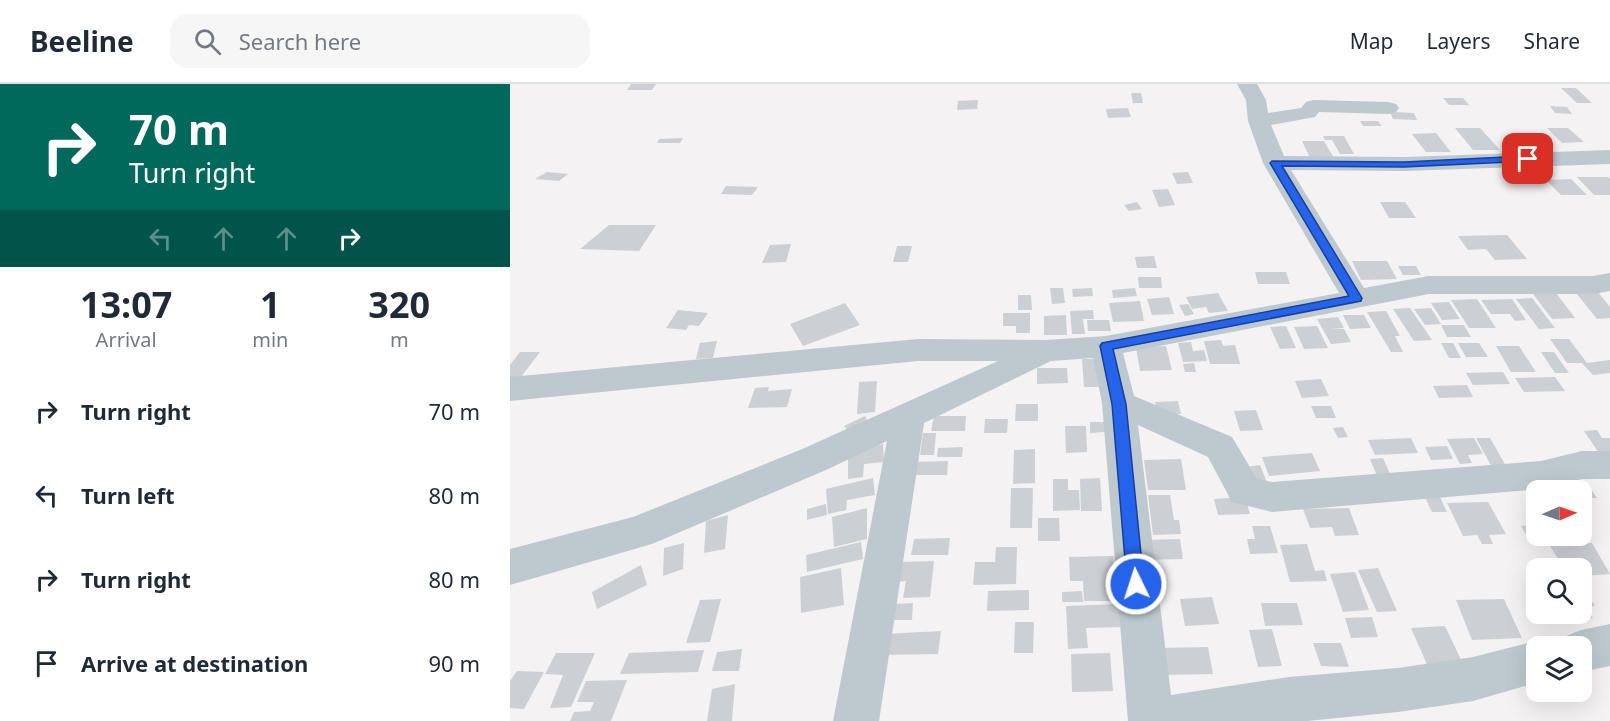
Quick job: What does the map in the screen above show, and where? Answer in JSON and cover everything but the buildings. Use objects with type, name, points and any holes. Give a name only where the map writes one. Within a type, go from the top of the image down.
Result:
[{"type":"street","points":[[1247,84],[1256,100],[1259,121],[1275,163],[1356,298]]},
{"type":"street","points":[[1259,121],[1308,113],[1313,106],[1389,108]]},
{"type":"street","points":[[1275,163],[1404,164],[1610,157]]},
{"type":"street","points":[[510,389],[918,350],[1046,351],[1106,346],[1429,285],[1593,285],[1610,282]]},
{"type":"street","points":[[1106,346],[1119,404],[1151,721],[1289,700],[1398,690],[1473,679],[1526,665]]},
{"type":"street","points":[[510,567],[638,532],[813,460],[1046,351]]},
{"type":"street","points":[[1119,404],[1220,447],[1245,491],[1272,497],[1541,475],[1582,465],[1610,465]]},
{"type":"street","points":[[856,721],[909,415]]},
{"type":"street","points":[[1592,649],[1610,645]]},
{"type":"route","points":[[1136,584],[1119,404],[1106,346],[1356,298],[1275,163],[1404,164],[1528,159]]}]
